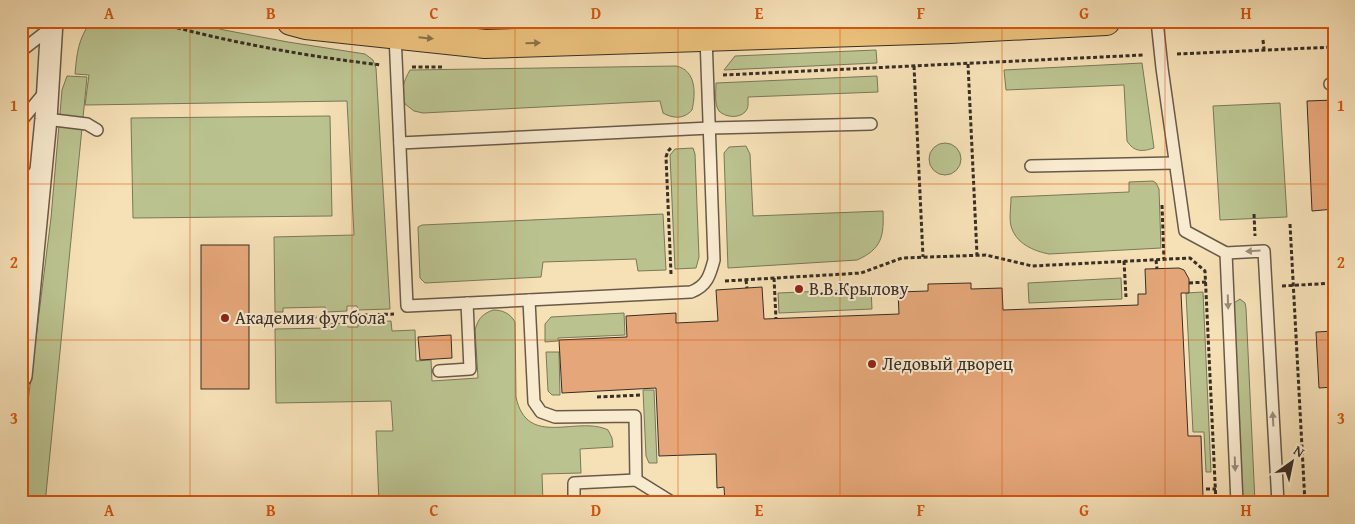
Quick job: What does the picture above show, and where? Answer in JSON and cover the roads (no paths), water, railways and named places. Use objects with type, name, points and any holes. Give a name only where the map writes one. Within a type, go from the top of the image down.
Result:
[{"type":"main road","points":[[291,21],[306,25],[484,44],[951,29],[1106,21]]},
{"type":"street","points":[[22,368],[27,262],[42,163],[52,24]]},
{"type":"lane","points":[[1157,21],[1185,231],[1226,253],[1264,251],[1278,503]]},
{"type":"lane","points":[[21,51],[52,24]]},
{"type":"lane","points":[[395,35],[407,306],[691,292],[707,282],[714,260],[706,37]]},
{"type":"lane","points":[[21,121],[48,88]]},
{"type":"lane","points":[[46,119],[88,124],[97,130]]},
{"type":"lane","points":[[400,143],[710,128],[871,124]]},
{"type":"lane","points":[[21,190],[42,163]]},
{"type":"lane","points":[[1031,166],[1175,163]]},
{"type":"lane","points":[[1226,253],[1237,503]]},
{"type":"lane","points":[[529,300],[534,402],[541,412],[554,417],[635,416],[636,480]]},
{"type":"lane","points":[[439,371],[470,369],[467,303]]},
{"type":"lane","points":[[574,503],[574,483],[636,480],[673,503]]},
{"type":"place","name":"В.В.Крылову","points":[[799,289]]},
{"type":"place","name":"Академия футбола","points":[[225,318]]},
{"type":"place","name":"Ледовый дворец","points":[[872,364]]}]
